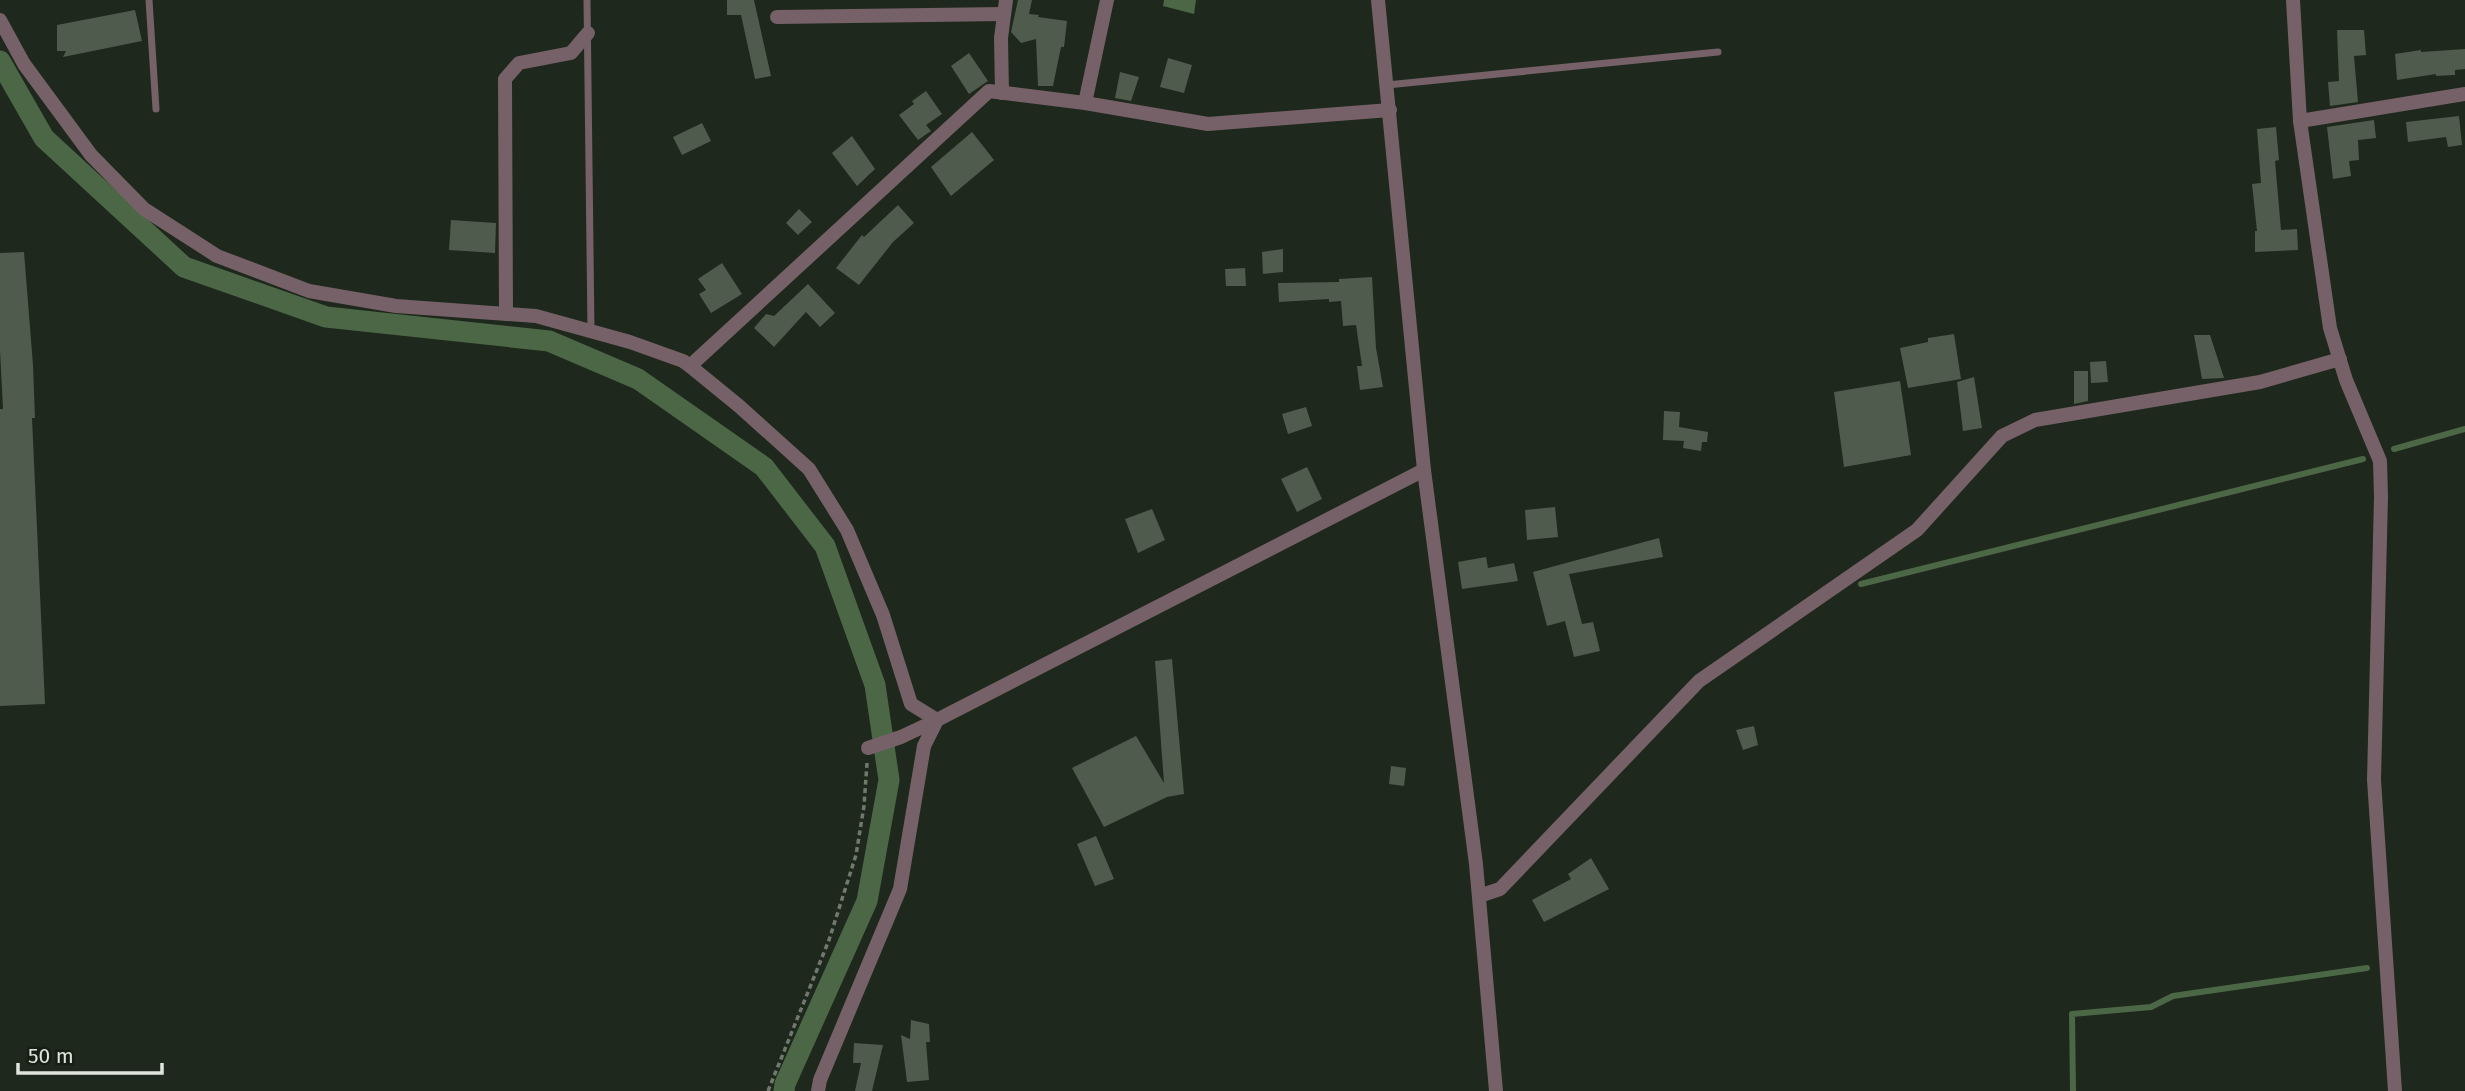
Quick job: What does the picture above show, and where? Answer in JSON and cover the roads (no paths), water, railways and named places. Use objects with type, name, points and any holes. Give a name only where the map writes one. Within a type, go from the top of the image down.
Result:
[{"type":"street","points":[[1085,103],[1107,0]]},
{"type":"street","points":[[1378,0],[1423,470],[1479,896],[1496,1091]]},
{"type":"street","points":[[2293,0],[2300,121],[2330,328],[2346,380],[2380,461],[2374,780],[2395,1091]]},
{"type":"street","points":[[777,17],[1005,7],[1001,38],[1002,93]]},
{"type":"street","points":[[0,20],[24,64],[90,155],[144,209],[217,256],[309,290],[396,306],[536,316],[643,346],[690,366],[809,469],[847,530],[883,615],[911,704],[937,720]]},
{"type":"street","points":[[506,314],[505,79],[519,63],[571,53],[588,33]]},
{"type":"street","points":[[690,366],[989,91],[1085,103],[1208,124],[1390,110]]},
{"type":"street","points":[[2300,121],[2465,94]]},
{"type":"street","points":[[1479,896],[1500,889],[1699,681],[1917,530],[2002,436],[2035,420],[2260,382],[2340,359]]},
{"type":"street","points":[[868,748],[901,737],[937,720],[1423,470]]},
{"type":"street","points":[[818,1091],[820,1080],[900,889],[924,746],[937,720]]},
{"type":"lane","points":[[149,0],[156,108]]},
{"type":"lane","points":[[587,0],[591,331]]},
{"type":"lane","points":[[1387,85],[1718,52]]},
{"type":"waterway","points":[[0,61],[44,138],[184,267],[326,317],[549,341],[638,379],[764,467],[825,546],[875,685],[889,780],[867,901],[784,1091]]},
{"type":"waterway","points":[[2394,449],[2465,429]]},
{"type":"waterway","points":[[1861,584],[2363,459]]},
{"type":"waterway","points":[[2073,1091],[2072,1014],[2151,1007],[2173,996],[2367,968]]}]
